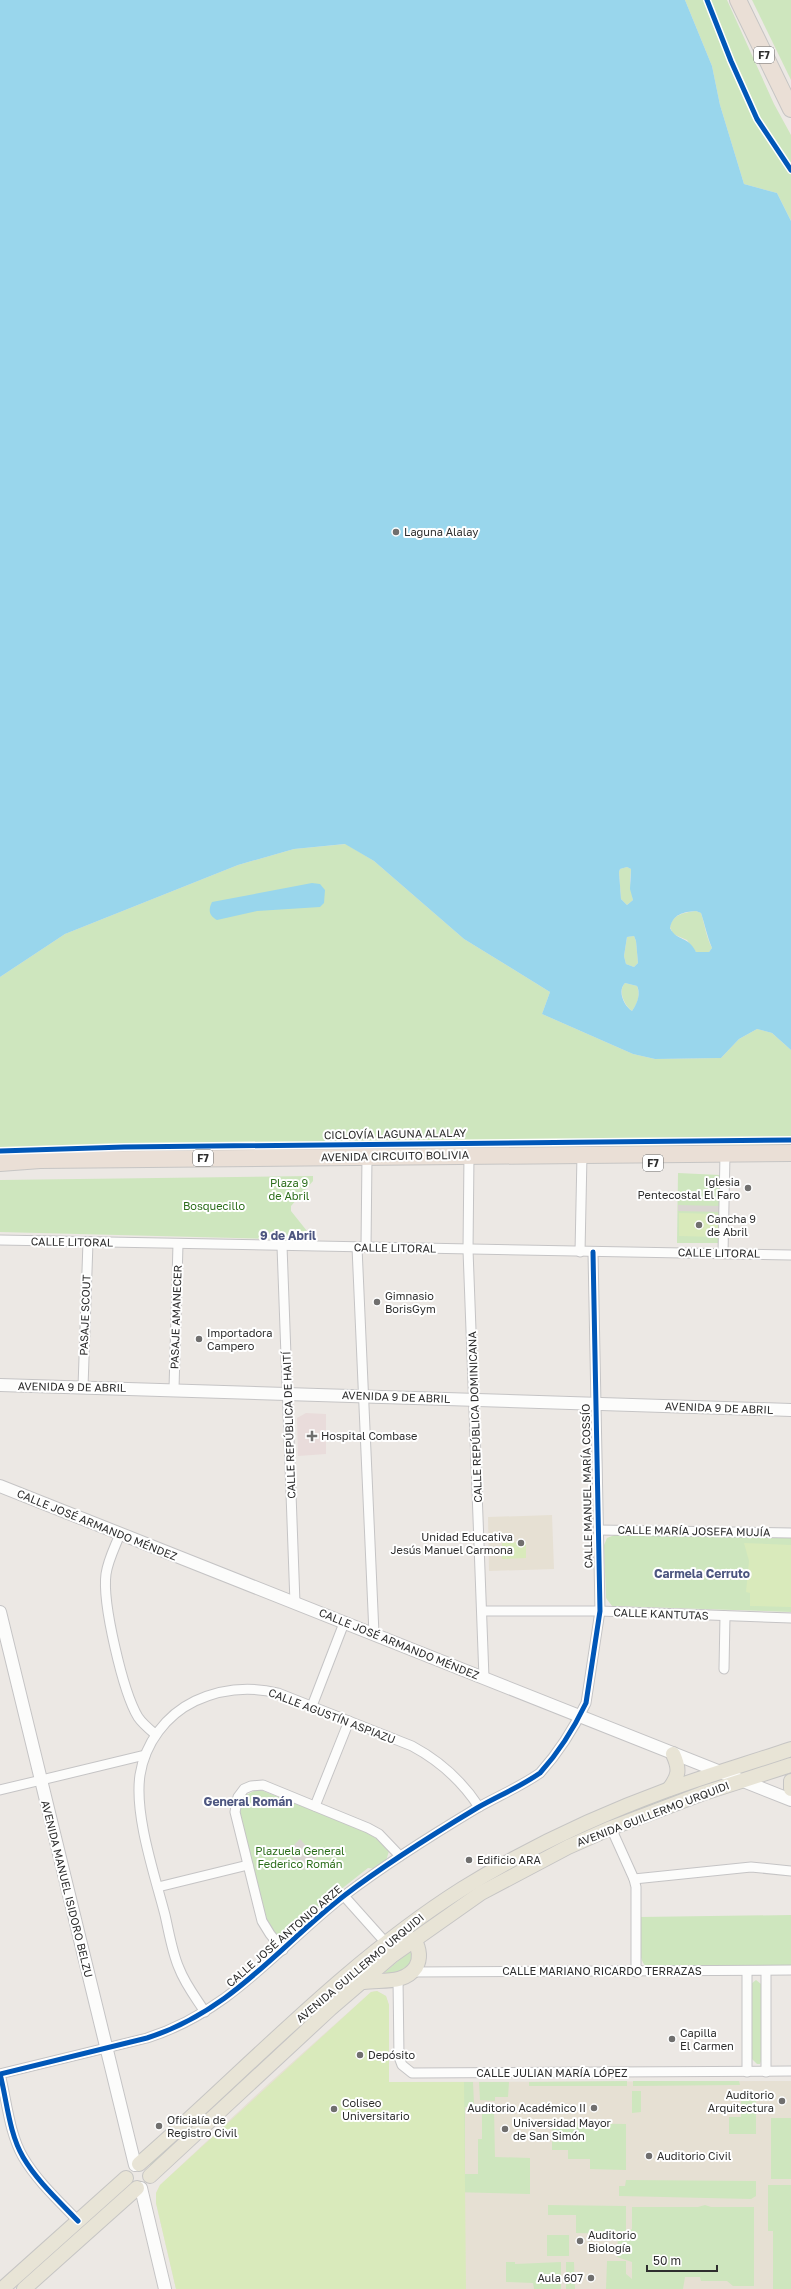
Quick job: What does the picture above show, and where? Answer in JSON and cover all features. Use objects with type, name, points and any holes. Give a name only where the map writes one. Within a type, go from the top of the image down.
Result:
[{"type":"highway","name":"F7","points":[[738,0],[791,110]]},
{"type":"highway","name":"AVENIDA CIRCUITO BOLIVIA","points":[[0,1163],[40,1160],[582,1160],[725,1158],[791,1153]]},
{"type":"highway","name":"AVENIDA CIRCUITO BOLIVIA","points":[[725,1158],[791,1162]]},
{"type":"highway","name":"AVENIDA CIRCUITO BOLIVIA","points":[[0,1172],[40,1169],[367,1161]]},
{"type":"main road","name":"AVENIDA 9 DE ABRIL","points":[[0,1385],[791,1410]]},
{"type":"main road","name":"CALLE JOSÉ ARMANDO MÉNDEZ","points":[[2,1488],[791,1800]]},
{"type":"main road","name":"AVENIDA MANUEL ISIDORO BELZU","points":[[0,1612],[106,2048],[137,2165]]},
{"type":"main road","name":"AVENIDA GUILLERMO URQUIDI","points":[[137,2165],[162,2146],[261,2052],[386,1943],[462,1888],[582,1825],[669,1789],[791,1749]]},
{"type":"main road","points":[[669,1789],[678,1773],[678,1765],[673,1754]]},
{"type":"main road","name":"AVENIDA GUILLERMO URQUIDI","points":[[150,2176],[314,2024],[363,1982],[414,1939],[481,1893],[568,1847],[611,1828],[791,1765]]},
{"type":"main road","points":[[791,1781],[791,1788]]},
{"type":"main road","points":[[363,1982],[398,1979],[412,1972],[419,1956],[418,1947],[414,1939]]},
{"type":"main road","points":[[2,2289],[126,2178],[128,2170],[137,2165],[147,2169],[150,2176],[148,2183],[139,2188],[24,2289]]},
{"type":"main road","points":[[126,2178],[130,2186],[139,2188]]},
{"type":"main road","points":[[139,2188],[165,2289]]},
{"type":"street","points":[[723,1253],[725,1158]]},
{"type":"street","name":"CALLE REPÚBLICA DOMINICANA","points":[[469,1160],[468,1250],[483,1610],[484,1678]]},
{"type":"street","points":[[580,1252],[582,1160]]},
{"type":"street","points":[[366,1248],[367,1161]]},
{"type":"street","name":"CALLE LITORAL","points":[[0,1240],[791,1255]]},
{"type":"street","name":"PASAJE SCOUT","points":[[83,1387],[88,1242]]},
{"type":"street","name":"PASAJE AMANECER","points":[[174,1390],[178,1244]]},
{"type":"street","name":"CALLE REPÚBLICA DE HAITÍ","points":[[282,1246],[295,1603]]},
{"type":"street","points":[[357,1247],[374,1634]]},
{"type":"street","name":"CALLE MANUEL MARÍA COSSÍO","points":[[579,1716],[586,1703],[600,1611],[593,1252]]},
{"type":"street","name":"CALLE MARÍA JOSEFA MUJÍA","points":[[598,1530],[791,1533]]},
{"type":"street","points":[[120,1534],[109,1560],[106,1575],[107,1604],[113,1640],[131,1702],[138,1718],[155,1734]]},
{"type":"street","name":"CALLE KANTUTAS","points":[[483,1610],[600,1611],[791,1618]]},
{"type":"street","points":[[724,1669],[725,1616]]},
{"type":"street","points":[[312,1706],[344,1623]]},
{"type":"street","name":"CALLE AGUSTÍN ASPIAZU","points":[[205,2012],[178,1967],[140,1808],[140,1776],[145,1756],[155,1734],[174,1715],[189,1704],[208,1695],[233,1689],[257,1688],[278,1693],[431,1756],[452,1773],[470,1793],[479,1807]]},
{"type":"street","name":"CALLE JOSÉ ANTONIO ARZE","points":[[0,2074],[165,2032],[205,2012],[229,1996],[344,1896],[400,1856],[479,1807],[522,1785],[540,1773],[553,1758],[579,1716]]},
{"type":"street","points":[[315,1806],[349,1721]]},
{"type":"street","points":[[0,1790],[145,1756]]},
{"type":"street","points":[[283,1950],[262,1921],[235,1812],[238,1797],[244,1790],[251,1786],[263,1785],[315,1806],[373,1831],[390,1844],[400,1856]]},
{"type":"street","points":[[611,1828],[634,1879],[636,1887],[636,1972]]},
{"type":"street","points":[[158,1887],[248,1865]]},
{"type":"street","points":[[634,1879],[751,1867],[791,1871]]},
{"type":"street","points":[[344,1896],[386,1943]]},
{"type":"street","name":"CALLE MARIANO RICARDO TERRAZAS","points":[[412,1972],[791,1970]]},
{"type":"street","points":[[746,1971],[747,2072]]},
{"type":"street","points":[[766,1971],[766,2072]]},
{"type":"street","name":"CALLE JULIAN MARÍA LÓPEZ","points":[[398,1979],[399,2057],[402,2065],[412,2073],[791,2071]]},
{"type":"street","points":[[0,2074],[14,2136],[23,2156],[32,2171],[78,2221]]},
{"type":"shaded area","points":[[678,1205],[720,1206],[720,1212],[678,1211]]},
{"type":"shaded area","name":"Hospital Combase","points":[[306,1413],[326,1414],[326,1454],[298,1456],[297,1418]]},
{"type":"shaded area","name":"Unidad Educativa Jesús Manuel Carmona","points":[[552,1515],[554,1569],[489,1571],[488,1517]]},
{"type":"shaded area","points":[[300,1839],[317,1858],[303,1870],[287,1852]]},
{"type":"shaded area","name":"Universidad Mayor de San Simón","points":[[377,1991],[386,1996],[389,2005],[389,2082],[791,2081],[791,2289],[176,2289],[156,2203],[156,2193],[160,2185],[267,2085],[371,1992]]},
{"type":"green space","points":[[685,0],[727,0],[774,104],[791,135],[791,221],[777,193],[744,184],[720,105],[712,66]]},
{"type":"green space","points":[[752,0],[791,0],[791,80]]},
{"type":"green space","points":[[346,844],[374,861],[464,939],[550,992],[542,1014],[633,1054],[655,1059],[721,1058],[739,1039],[757,1029],[772,1033],[791,1050],[791,1147],[0,1157],[0,977],[65,934],[238,865],[294,849]]},
{"type":"green space","points":[[627,867],[631,869],[630,881],[633,900],[627,905],[621,899],[619,872],[620,869]]},
{"type":"green space","points":[[696,911],[701,913],[712,948],[709,952],[696,952],[687,940],[673,934],[670,927],[674,919],[679,915]]},
{"type":"green space","points":[[634,936],[636,941],[638,963],[634,967],[626,964],[624,956],[627,937]]},
{"type":"green space","points":[[625,983],[637,986],[639,993],[638,999],[632,1011],[627,1006],[622,994]]},
{"type":"green space","points":[[678,1173],[720,1175],[719,1243],[677,1243]]},
{"type":"green space","points":[[313,1176],[313,1181],[291,1206],[291,1211],[311,1236],[312,1240],[0,1232],[0,1180]]},
{"type":"green space","name":"Cancha 9 de Abril","points":[[679,1213],[719,1214],[718,1237],[679,1236]]},
{"type":"green space","points":[[617,1534],[791,1538],[791,1612],[612,1606],[606,1598],[604,1545],[607,1538]]},
{"type":"green space","points":[[526,1542],[526,1558],[502,1559],[502,1543]]},
{"type":"green space","points":[[744,1543],[791,1545],[791,1607],[750,1606],[750,1593],[746,1592],[749,1561]]},
{"type":"green space","points":[[720,1779],[723,1781],[442,1913],[152,2168],[149,2163],[159,2156],[303,2021],[393,1944],[430,1917],[469,1892],[549,1847],[634,1810]]},
{"type":"green space","name":"Plazuela General Federico Román","points":[[258,1789],[361,1829],[377,1839],[389,1851],[386,1861],[377,1869],[368,1868],[311,1913],[309,1923],[288,1940],[279,1939],[266,1918],[239,1811],[244,1796]]},
{"type":"green space","points":[[791,1915],[791,1968],[647,1967],[641,1958],[639,1944],[640,1917]]},
{"type":"green space","points":[[413,1948],[415,1954],[406,1972],[383,1974]]},
{"type":"green space","points":[[756,1980],[761,1984],[762,2058],[760,2064],[757,2064],[752,2059],[751,1984]]},
{"type":"green space","points":[[377,1991],[386,1996],[389,2005],[389,2082],[464,2082],[466,2289],[176,2289],[156,2203],[156,2193],[160,2185],[371,1992]]},
{"type":"green space","points":[[627,2081],[627,2086],[529,2086],[529,2082]]},
{"type":"green space","points":[[633,2081],[739,2081],[740,2085],[633,2086]]},
{"type":"green space","points":[[453,2082],[473,2082],[474,2104],[494,2107],[495,2157],[530,2158],[530,2194],[451,2192]],"holes":[[[465,2107],[482,2107],[482,2139],[478,2139],[478,2174],[465,2174]]]},
{"type":"green space","points":[[479,2082],[509,2082],[508,2097],[495,2097],[495,2101],[480,2100]]},
{"type":"green space","points":[[632,2091],[641,2091],[641,2112],[632,2113]]},
{"type":"green space","points":[[741,2095],[756,2095],[756,2134],[729,2134],[729,2117],[741,2117]]},
{"type":"green space","points":[[771,2118],[791,2118],[791,2179],[771,2179]]},
{"type":"green space","points":[[552,2123],[626,2124],[626,2170],[590,2169],[590,2159],[568,2159],[568,2150],[552,2150]]},
{"type":"green space","points":[[626,2180],[756,2181],[756,2196],[751,2199],[619,2196],[619,2186],[625,2186]]},
{"type":"green space","points":[[768,2185],[791,2185],[791,2289],[773,2289],[773,2231],[768,2231]]},
{"type":"green space","points":[[548,2205],[626,2206],[626,2234],[632,2229],[632,2207],[698,2207],[705,2205],[711,2207],[754,2207],[754,2286],[733,2286],[727,2281],[701,2281],[700,2277],[685,2277],[683,2289],[606,2289],[607,2261],[626,2261],[626,2274],[632,2279],[632,2262],[617,2257],[618,2234],[576,2233],[576,2215],[548,2215]]},
{"type":"green space","points":[[547,2235],[569,2235],[569,2256],[547,2256]]},
{"type":"green space","points":[[506,2262],[515,2262],[515,2264],[561,2262],[561,2289],[534,2289],[533,2283],[506,2282]]},
{"type":"green space","points":[[566,2262],[574,2262],[575,2289],[566,2289]]},
{"type":"water","name":"Laguna Alalay","points":[[0,0],[685,0],[712,66],[720,105],[744,184],[777,193],[791,221],[791,1050],[772,1033],[757,1029],[739,1039],[721,1058],[655,1059],[633,1054],[542,1014],[550,992],[464,939],[374,861],[345,844],[294,849],[238,865],[65,934],[0,977]],"holes":[[[627,867],[631,869],[630,889],[633,900],[627,905],[621,899],[620,869]],[[691,911],[701,913],[712,948],[709,952],[696,952],[690,943],[676,935],[670,928],[671,923],[676,917]],[[634,936],[636,941],[638,963],[634,967],[626,964],[624,956],[627,937]],[[625,983],[637,986],[639,992],[638,999],[632,1011],[626,1006],[622,998],[623,986]]]},
{"type":"water","points":[[312,883],[320,884],[325,890],[324,903],[320,907],[257,911],[217,920],[212,917],[210,912],[212,902]]},
{"type":"cycle path","points":[[707,0],[731,61],[757,119],[791,170]]},
{"type":"cycle path","name":"CICLOVÍA LAGUNA ALALAY","points":[[0,1151],[124,1147],[791,1140]]},
{"type":"cycle path","points":[[78,2221],[42,2183],[18,2148],[11,2127],[0,2074],[147,2038],[177,2026],[204,2012],[253,1976],[321,1915],[345,1895],[377,1872],[460,1818],[525,1783],[540,1773],[560,1748],[586,1703],[600,1611],[593,1252]]},
{"type":"place","name":"Laguna Alalay","points":[[396,532]]},
{"type":"place","name":"Iglesia Pentecostal El Faro","points":[[748,1188]]},
{"type":"place","name":"Cancha 9 de Abril","points":[[699,1225]]},
{"type":"place","name":"Gimnasio BorisGym","points":[[377,1302]]},
{"type":"place","name":"Importadora Campero","points":[[199,1339]]},
{"type":"place","name":"Hospital Combase","points":[[312,1436]]},
{"type":"place","name":"Unidad Educativa Jesús Manuel Carmona","points":[[521,1543]]},
{"type":"place","name":"Edificio ARA","points":[[469,1860]]},
{"type":"place","name":"Capilla El Carmen","points":[[672,2039]]},
{"type":"place","name":"Depósito","points":[[360,2055]]},
{"type":"place","name":"Auditorio Arquitectura","points":[[782,2101]]},
{"type":"place","name":"Auditorio Académico II","points":[[594,2108]]},
{"type":"place","name":"Coliseo Universitario","points":[[334,2109]]},
{"type":"place","name":"Oficialía de Registro Civil","points":[[159,2126]]},
{"type":"place","name":"Universidad Mayor de San Simón","points":[[505,2129]]},
{"type":"place","name":"Auditorio Civil","points":[[649,2156]]},
{"type":"place","name":"Auditorio Biología","points":[[580,2241]]},
{"type":"place","name":"Aula 607","points":[[591,2278]]},
{"type":"district","name":"9 de Abril","points":[[288,1236]]},
{"type":"district","name":"Carmela Cerruto","points":[[702,1574]]},
{"type":"district","name":"General Román","points":[[248,1802]]},
{"type":"park label","name":"Plaza 9 de Abril","points":[[289,1189]]},
{"type":"park label","name":"Bosquecillo","points":[[214,1206]]}]
